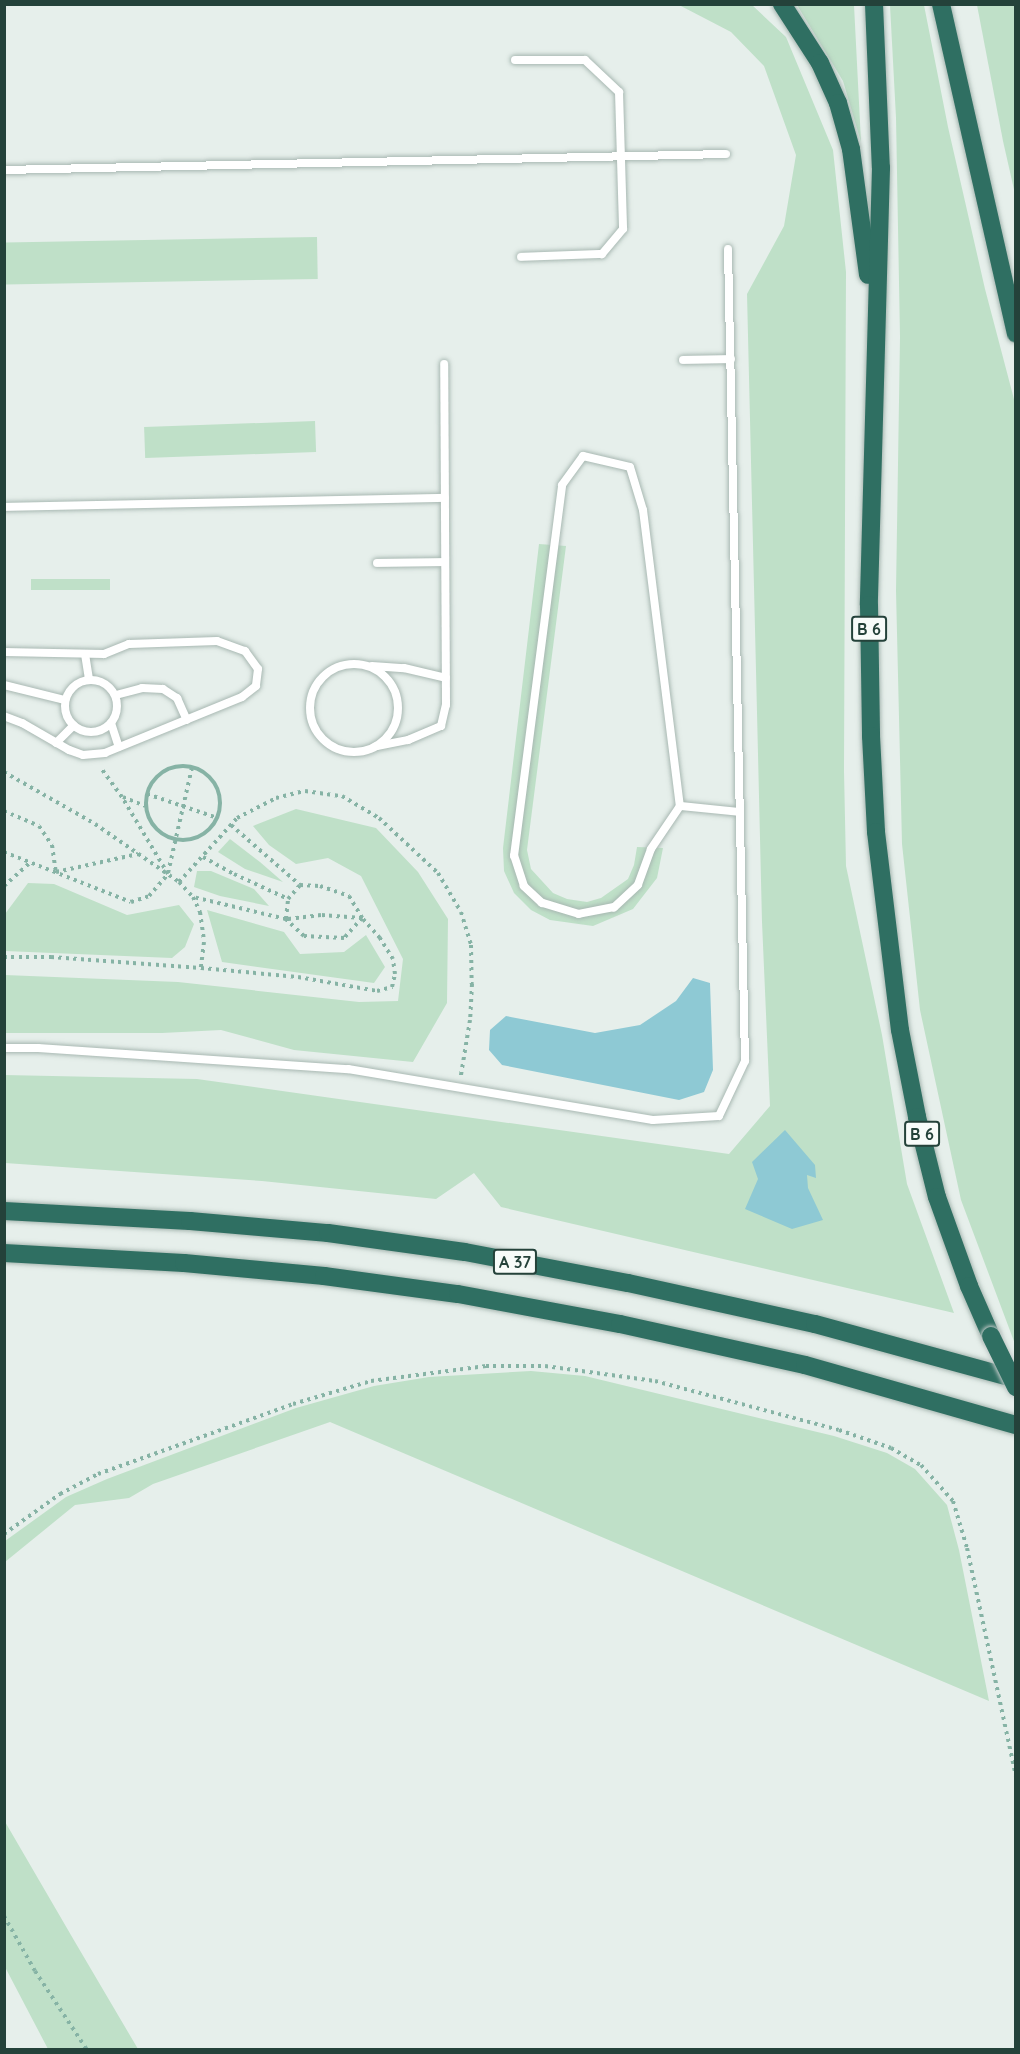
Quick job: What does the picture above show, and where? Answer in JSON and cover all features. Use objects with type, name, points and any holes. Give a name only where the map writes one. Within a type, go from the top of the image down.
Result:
[{"type":"highway","points":[[782,4],[820,63],[838,103],[851,149],[874,334]]},
{"type":"highway","name":"B 6","points":[[874,4],[881,168],[874,334],[869,604],[871,736],[876,832],[900,1030],[937,1197],[969,1286],[1016,1387]]},
{"type":"highway","points":[[941,4],[1016,334]]},
{"type":"highway","name":"A 37","points":[[4,1211],[190,1221],[328,1233],[465,1252],[628,1283],[803,1322],[1016,1378]]},
{"type":"highway","name":"A 37","points":[[4,1253],[184,1263],[324,1276],[458,1294],[620,1324],[805,1365],[1016,1425]]},
{"type":"lane","points":[[515,60],[585,60],[619,92],[623,229],[602,254],[521,257]]},
{"type":"lane","points":[[4,170],[726,154]]},
{"type":"lane","points":[[4,1048],[348,1070],[653,1120],[718,1116],[745,1061],[728,249]]},
{"type":"lane","points":[[683,360],[731,359]]},
{"type":"lane","points":[[444,364],[445,498],[445,562],[446,678],[446,705],[441,726],[408,740],[357,752],[335,748],[323,740],[315,729],[310,715],[312,694],[323,676],[335,668],[349,664],[404,668],[446,678]]},
{"type":"lane","points":[[583,456],[630,467],[643,510],[680,806],[651,849],[638,885],[614,907],[579,914],[543,903],[524,886],[514,856],[562,484],[583,456]]},
{"type":"lane","points":[[4,507],[445,498]]},
{"type":"lane","points":[[377,563],[445,562]]},
{"type":"lane","points":[[4,652],[104,654],[129,644],[217,641],[245,651],[258,669],[256,686],[242,698],[105,753],[82,755],[4,716]]},
{"type":"lane","points":[[85,654],[89,679]]},
{"type":"lane","points":[[364,665],[378,671],[389,681],[396,694],[398,708],[395,723],[388,736],[377,746]]},
{"type":"lane","points":[[89,679],[105,683],[116,695],[117,710],[111,723],[105,728],[89,732],[74,725],[66,714],[65,700],[74,686],[89,679]]},
{"type":"lane","points":[[4,686],[65,700]]},
{"type":"lane","points":[[116,695],[141,688],[163,689],[177,698],[187,720]]},
{"type":"lane","points":[[111,723],[119,747]]},
{"type":"lane","points":[[56,743],[74,725]]},
{"type":"lane","points":[[680,806],[740,812]]},
{"type":"path","points":[[90,754],[122,797],[168,874]]},
{"type":"path","points":[[4,852],[131,902],[149,896],[168,874],[192,767]]},
{"type":"path","points":[[192,767],[204,772],[216,787],[220,805],[218,818],[201,837],[189,841],[164,836],[155,828],[146,806],[147,794],[159,775],[169,769],[192,767]]},
{"type":"path","points":[[4,772],[86,818],[179,882],[192,897],[200,912],[204,942],[201,968]]},
{"type":"path","points":[[179,882],[237,818],[276,798],[304,791],[342,796],[379,818],[438,873],[461,912],[471,945],[470,1020],[458,1088]]},
{"type":"path","points":[[147,794],[218,818]]},
{"type":"path","points":[[122,797],[146,806]]},
{"type":"path","points":[[4,811],[39,826],[52,845],[56,872]]},
{"type":"path","points":[[4,957],[51,957],[201,968],[298,977],[377,991],[392,987],[395,974],[393,959],[380,938],[362,918],[349,896],[320,886],[300,885],[231,825]]},
{"type":"path","points":[[56,872],[138,854]]},
{"type":"path","points":[[202,856],[234,874],[288,898]]},
{"type":"path","points":[[4,886],[31,862]]},
{"type":"path","points":[[286,919],[288,898],[300,885]]},
{"type":"path","points":[[192,897],[286,919],[321,915],[362,918]]},
{"type":"path","points":[[286,919],[304,936],[344,938],[362,918]]},
{"type":"path","points":[[4,1534],[60,1494],[98,1474],[293,1404],[371,1381],[486,1366],[545,1366],[655,1382],[839,1430],[891,1448],[921,1465],[953,1501],[967,1548],[1016,1776]]},
{"type":"path","points":[[4,1916],[35,1971],[87,2049]]},
{"type":"green space","points":[[679,5],[752,5],[786,37],[833,150],[846,272],[844,771],[846,866],[882,1035],[907,1184],[954,1313],[501,1207],[474,1173],[436,1199],[262,1181],[5,1163],[4,1075],[197,1079],[729,1154],[770,1106],[762,922],[747,294],[784,226],[796,155],[764,66],[731,32]]},
{"type":"green space","points":[[797,5],[854,5],[861,142],[843,81]]},
{"type":"green space","points":[[890,5],[924,5],[948,127],[985,289],[1015,403],[1015,1344],[961,1200],[920,1010],[902,844],[896,591],[900,337],[896,118]]},
{"type":"green space","points":[[977,5],[1015,5],[1015,194],[1003,141]]},
{"type":"green space","points":[[317,237],[318,279],[6,284],[5,242]]},
{"type":"green space","points":[[315,421],[316,452],[145,458],[144,427]]},
{"type":"green space","points":[[539,544],[566,546],[527,850],[531,869],[553,893],[567,899],[587,902],[601,898],[628,879],[634,865],[637,847],[663,848],[657,878],[633,909],[593,926],[550,920],[531,910],[514,893],[504,871],[503,848]]},
{"type":"green space","points":[[31,579],[110,579],[110,590],[31,590]]},
{"type":"green space","points":[[296,809],[376,828],[418,872],[448,919],[447,1003],[413,1062],[294,1050],[221,1030],[162,1033],[5,1033],[5,975],[178,982],[359,1002],[398,1001],[403,959],[361,876],[328,858],[296,864],[269,845],[253,826]]},
{"type":"green space","points":[[230,839],[283,882],[245,869],[218,852]]},
{"type":"green space","points":[[197,871],[211,871],[254,889],[269,906],[220,896],[194,887]]},
{"type":"green space","points":[[28,883],[54,884],[127,915],[179,905],[194,924],[185,947],[172,958],[5,951],[5,914]]},
{"type":"green space","points":[[207,910],[284,932],[300,954],[344,952],[366,935],[385,967],[374,983],[222,962]]},
{"type":"green space","points":[[531,1371],[585,1376],[834,1436],[887,1453],[915,1469],[947,1505],[959,1550],[989,1701],[330,1422],[153,1484],[129,1498],[75,1505],[5,1562],[5,1541],[66,1497],[107,1479],[296,1408],[374,1386],[429,1377]]},
{"type":"green space","points":[[4,1820],[138,2049],[48,2049],[5,1967]]},
{"type":"water","points":[[693,978],[710,983],[713,1070],[704,1092],[679,1100],[502,1065],[489,1050],[490,1030],[506,1016],[595,1033],[640,1025],[676,1001]]},
{"type":"water","points":[[785,1130],[815,1165],[816,1178],[807,1175],[808,1188],[823,1220],[792,1229],[745,1209],[758,1179],[752,1162]]}]
